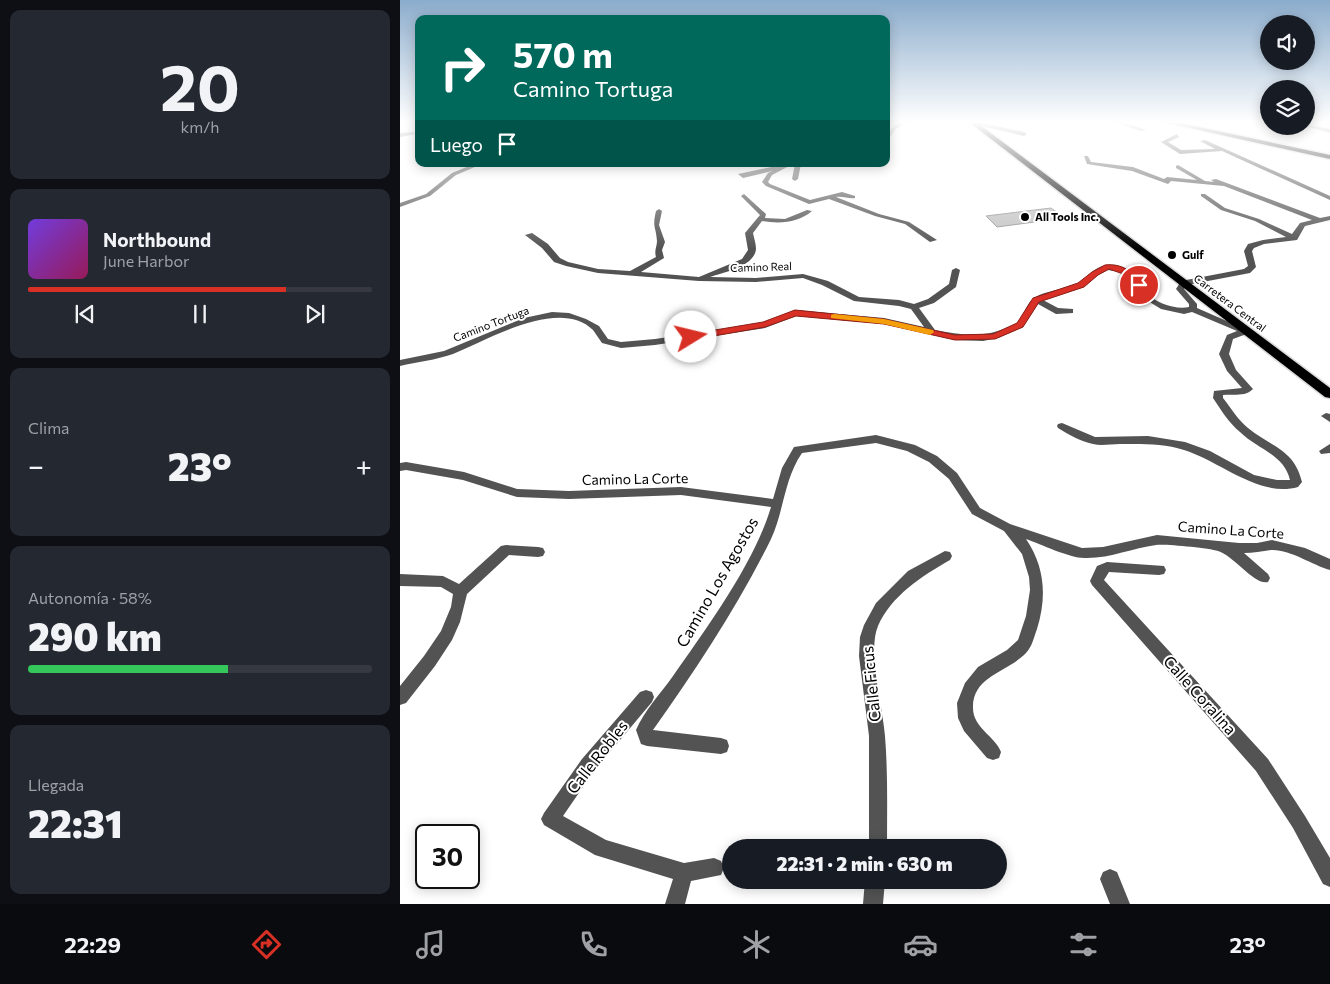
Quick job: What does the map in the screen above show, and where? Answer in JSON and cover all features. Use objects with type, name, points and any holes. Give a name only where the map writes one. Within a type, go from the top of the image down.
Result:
[{"type":"highway","name":"Carretera Central","points":[[1030,164],[1187,283],[1330,386]]},
{"type":"highway","name":"Carretera Central","points":[[1187,283],[1247,332],[1330,394]]},
{"type":"street","points":[[1098,164],[1133,169],[1168,182],[1174,190]]},
{"type":"street","points":[[1255,164],[1330,198]]},
{"type":"street","points":[[400,205],[428,196],[454,174],[472,167]]},
{"type":"street","points":[[741,174],[743,176],[751,176],[779,167]]},
{"type":"street","points":[[783,167],[770,174],[765,182],[768,185],[801,200],[813,202],[842,194],[853,197]]},
{"type":"street","points":[[795,179],[797,167]]},
{"type":"street","points":[[1197,170],[1180,168],[1199,180],[1226,185],[1330,224]]},
{"type":"street","points":[[1168,182],[1167,179],[1171,178],[1212,182]]},
{"type":"street","points":[[1203,195],[1223,209],[1257,220],[1294,238]]},
{"type":"street","points":[[699,279],[705,275],[736,265],[749,256],[752,250],[749,233],[764,215],[744,196]]},
{"type":"street","points":[[828,198],[907,223],[933,240]]},
{"type":"street","points":[[632,274],[660,258],[658,250],[661,242],[656,225],[659,211]]},
{"type":"street","points":[[761,219],[782,222],[792,220],[809,211]]},
{"type":"street","points":[[1294,238],[1302,224],[1330,218]]},
{"type":"street","name":"Camino Real","points":[[529,235],[545,246],[557,260],[566,264],[598,271],[699,279],[756,280],[803,276],[856,298],[899,303],[914,307]]},
{"type":"street","points":[[1194,309],[1193,304],[1180,289],[1187,283],[1246,271],[1252,267],[1248,251],[1251,246],[1262,242],[1294,238]]},
{"type":"street","points":[[1036,300],[1081,285],[1095,273],[1111,267],[1132,275],[1138,282],[1143,294],[1164,307],[1184,311],[1194,309],[1247,332]]},
{"type":"street","points":[[933,333],[914,307],[931,301],[953,285],[956,270]]},
{"type":"street","points":[[1036,300],[1056,311],[1070,311]]},
{"type":"street","name":"Camino Tortuga","points":[[400,362],[447,353],[527,320],[552,315],[569,316],[583,320],[596,328],[605,341],[621,345],[655,342],[765,325],[795,313],[884,321],[958,338],[995,336],[1020,325],[1036,300]]},
{"type":"street","points":[[1062,426],[1084,438],[1095,441],[1148,440],[1185,446],[1206,454],[1252,478],[1277,484],[1294,484],[1295,475],[1289,460],[1245,431],[1218,398],[1218,393],[1223,391],[1244,392],[1248,388],[1232,372],[1224,354],[1229,337],[1236,333],[1247,332]]},
{"type":"street","name":"Camino La Corte","points":[[400,467],[406,466],[464,476],[517,493],[568,495],[681,491],[778,504],[790,459],[798,450],[876,439],[910,448],[933,459],[953,476],[976,511],[1006,527],[1082,553],[1103,552],[1156,540],[1257,548],[1272,545],[1280,546],[1330,564]]},
{"type":"street","name":"Camino Los Agostos","points":[[721,746],[648,738],[644,730],[709,638],[770,527],[778,504]]},
{"type":"street","points":[[993,752],[979,738],[965,718],[964,703],[970,689],[982,673],[1022,647],[1033,620],[1038,577],[1033,560],[1017,536],[1006,527]]},
{"type":"street","points":[[1220,546],[1241,558],[1263,578]]},
{"type":"street","points":[[400,698],[446,639],[459,609],[460,591],[506,550],[538,552]]},
{"type":"street","name":"Calle Ficus","points":[[878,839],[877,736],[867,656],[867,637],[870,625],[881,607],[913,575],[945,556]]},
{"type":"street","name":"Calle Coralina","points":[[1160,570],[1107,567],[1102,570],[1097,581],[1262,764],[1299,822],[1330,877]]},
{"type":"street","points":[[400,580],[443,582],[460,591]]},
{"type":"street","name":"Calle Robles","points":[[646,697],[588,765],[550,819],[602,848],[684,873]]},
{"type":"street","points":[[675,904],[684,873],[714,868]]},
{"type":"street","points":[[1110,880],[1120,904]]},
{"type":"street","points":[[873,904],[874,889]]},
{"type":"building","name":"All Tools Inc.","points":[[1051,208],[1065,218],[997,227],[986,216]]},
{"type":"slow traffic","points":[[834,317],[884,321],[930,332]]},
{"type":"place","name":"All Tools Inc.","points":[[1025,217]]},
{"type":"place","name":"Gulf","points":[[1172,255]]},
{"type":"route","points":[[691,337],[765,325],[795,313],[884,321],[955,337],[983,338],[995,336],[1020,325],[1036,300],[1081,285],[1095,273],[1108,267],[1122,270],[1132,275],[1139,285]]}]
